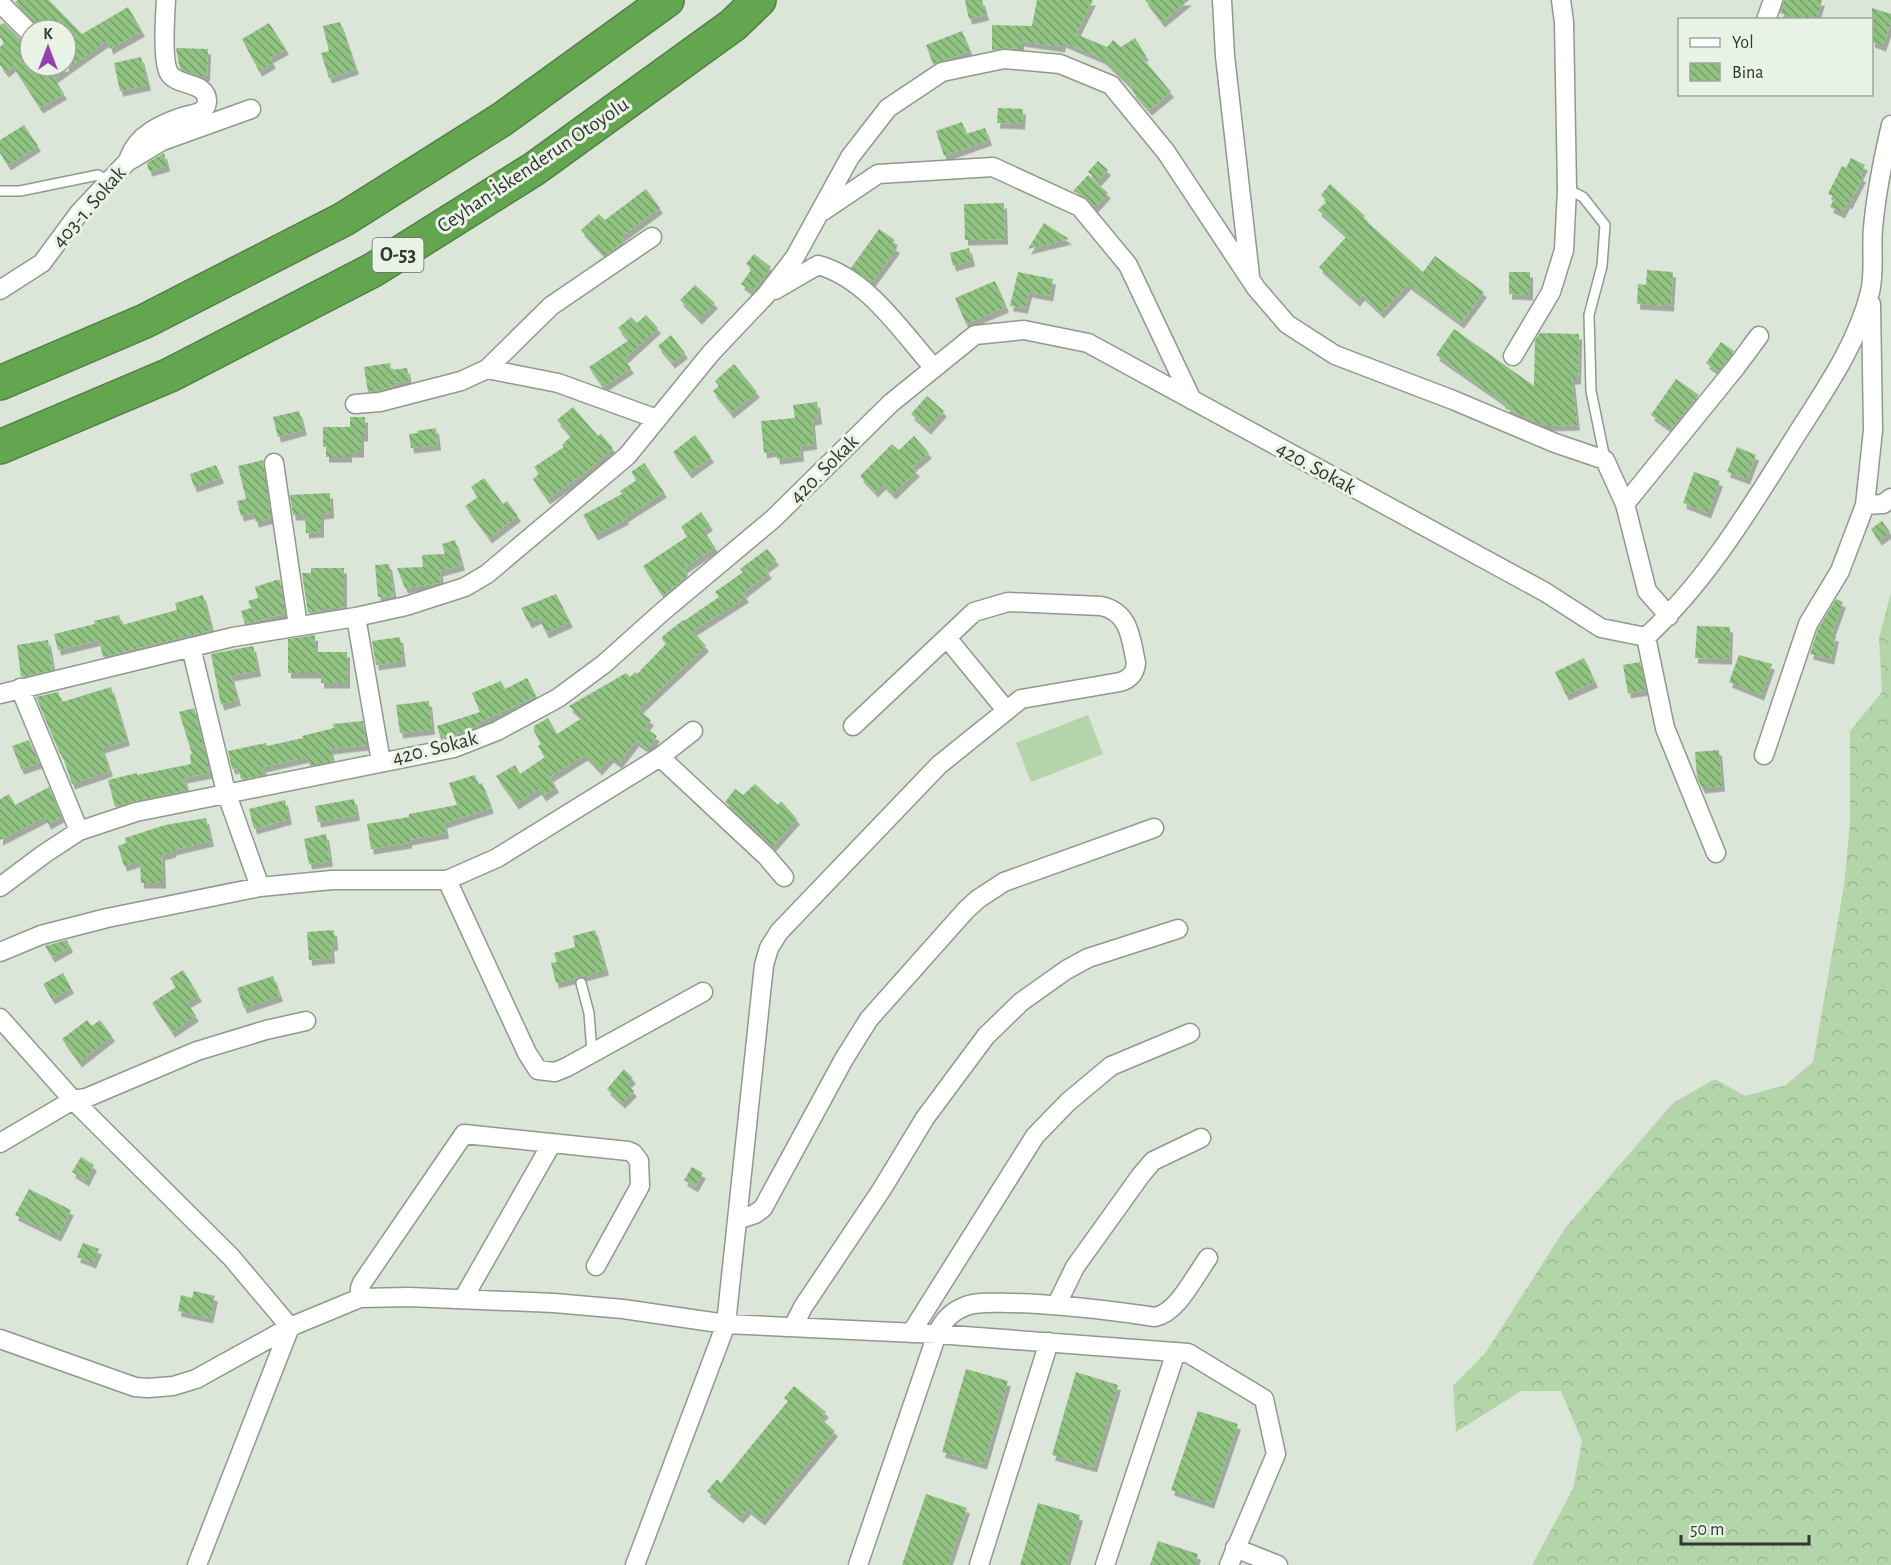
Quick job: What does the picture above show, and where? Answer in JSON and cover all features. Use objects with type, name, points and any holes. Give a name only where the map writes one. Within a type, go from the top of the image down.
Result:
[{"type":"highway","name":"O-53","points":[[0,383],[145,321],[344,219],[501,120],[667,0]]},
{"type":"highway","name":"Ceyhan-İskenderun Otoyolu","points":[[0,447],[170,375],[373,270],[534,169],[733,25],[759,0]]},
{"type":"street","points":[[127,162],[132,149],[144,137],[165,123],[200,112],[206,105],[206,96],[202,90],[177,81],[168,69],[166,0]]},
{"type":"street","points":[[1222,0],[1225,56],[1251,280]]},
{"type":"street","points":[[1513,356],[1551,292],[1564,250],[1567,189],[1564,22],[1561,0]]},
{"type":"street","points":[[1767,18],[1773,0]]},
{"type":"street","points":[[0,3],[18,21]]},
{"type":"street","points":[[0,694],[232,637],[356,617],[406,606],[465,587],[487,574],[627,456],[711,353],[766,296],[795,257],[850,157],[888,108],[942,72],[1004,59],[1060,64],[1111,85],[1166,152],[1251,280],[1287,324],[1335,355],[1453,400],[1554,443],[1605,460],[1625,504],[1647,591],[1669,616]]},
{"type":"street","name":"403-1. Sokak","points":[[0,290],[42,262],[79,213],[127,162],[162,141],[251,109]]},
{"type":"street","points":[[1764,755],[1808,624],[1840,571],[1866,505],[1873,430],[1870,290],[1873,228],[1891,125]]},
{"type":"street","points":[[818,214],[878,174],[993,167],[1080,207],[1128,264],[1192,400]]},
{"type":"street","points":[[355,404],[380,402],[461,381],[487,369],[551,306],[652,237]]},
{"type":"street","points":[[766,296],[818,265],[832,269],[865,289],[934,368]]},
{"type":"street","points":[[1716,853],[1665,728],[1646,637],[1669,616],[1695,586],[1831,380],[1858,329],[1870,290]]},
{"type":"street","name":"420. Sokak","points":[[0,887],[44,854],[80,831],[136,812],[226,792],[454,748],[497,731],[558,698],[604,663],[773,519],[891,403],[975,335],[1024,330],[1088,343],[1545,592],[1601,628],[1646,637]]},
{"type":"street","points":[[1625,504],[1759,336]]},
{"type":"street","points":[[487,369],[558,383],[657,419]]},
{"type":"street","points":[[274,463],[298,626]]},
{"type":"street","points":[[1866,505],[1883,504],[1891,498]]},
{"type":"street","points":[[636,1565],[726,1324],[764,965],[769,948],[779,932],[939,765],[1020,699],[1120,682],[1130,677],[1136,668],[1136,663],[1128,626],[1113,609],[1101,606],[1008,602],[974,612],[853,726]]},
{"type":"street","points":[[356,617],[381,762]]},
{"type":"street","points":[[947,638],[1006,710]]},
{"type":"street","points":[[191,647],[226,792],[260,887]]},
{"type":"street","points":[[20,688],[80,831]]},
{"type":"street","points":[[0,952],[41,935],[107,918],[260,887],[332,880],[447,880],[496,858],[660,757],[693,731]]},
{"type":"street","points":[[660,757],[766,856],[784,877]]},
{"type":"street","points":[[737,1221],[763,1208],[844,1059],[869,1019],[966,910],[1004,882],[1154,828]]},
{"type":"street","points":[[447,880],[527,1053],[538,1070],[555,1072],[703,992]]},
{"type":"street","points":[[793,1327],[803,1307],[882,1189],[925,1118],[986,1036],[1021,1002],[1088,958],[1178,929]]},
{"type":"street","points":[[0,1018],[73,1100],[231,1257],[290,1327]]},
{"type":"street","points":[[0,1143],[73,1100],[86,1098],[197,1051],[266,1030],[306,1021]]},
{"type":"street","points":[[911,1333],[1035,1136],[1051,1118],[1111,1066],[1190,1033]]},
{"type":"street","points":[[360,1299],[360,1288],[363,1283],[465,1134],[633,1153],[639,1161],[640,1186],[596,1266]]},
{"type":"street","points":[[1057,1304],[1075,1267],[1153,1161],[1201,1138]]},
{"type":"street","points":[[463,1299],[552,1143]]},
{"type":"street","points":[[858,1565],[937,1334],[940,1326],[952,1312],[973,1304],[1057,1304],[1155,1317],[1172,1308],[1208,1258]]},
{"type":"street","points":[[0,1339],[135,1387],[148,1388],[173,1386],[196,1379],[290,1327],[360,1299],[409,1297],[554,1303],[726,1324],[937,1334],[1188,1353],[1264,1399],[1276,1455],[1232,1556],[1278,1565]]},
{"type":"street","points":[[197,1565],[290,1327]]},
{"type":"street","points":[[979,1565],[1049,1342]]},
{"type":"street","points":[[1105,1565],[1176,1352]]},
{"type":"lane","points":[[0,191],[20,191],[98,175],[110,181]]},
{"type":"lane","points":[[1567,189],[1583,197],[1605,225],[1602,267],[1589,315],[1591,391],[1605,460]]},
{"type":"lane","points":[[580,983],[589,1013],[592,1053]]},
{"type":"green space","points":[[1891,593],[1891,1565],[1532,1565],[1573,1489],[1582,1441],[1561,1391],[1521,1391],[1456,1432],[1453,1386],[1486,1352],[1566,1227],[1673,1103],[1715,1079],[1745,1096],[1786,1085],[1813,1062],[1844,886],[1850,823],[1850,731],[1882,692],[1879,638]]},
{"type":"green space","points":[[1088,715],[1103,754],[1031,782],[1016,743]]},
{"type":"building","points":[[18,0],[49,0],[66,18],[30,18],[15,2]]},
{"type":"building","points":[[965,0],[982,0],[986,15],[969,19]]},
{"type":"building","points":[[1037,0],[1093,0],[1076,34],[1107,47],[1113,40],[1121,47],[1135,38],[1146,56],[1141,56],[1171,92],[1149,110],[1132,91],[1134,89],[1103,59],[1063,42],[1062,47],[1021,41],[1021,49],[992,50],[992,25],[1032,26]]},
{"type":"building","points":[[1145,0],[1189,0],[1162,22]]},
{"type":"building","points":[[1784,0],[1822,0],[1817,18],[1796,18],[1780,13]]},
{"type":"building","points":[[128,7],[142,31],[110,49],[108,40],[78,61],[78,30],[82,34]]},
{"type":"building","points":[[1872,8],[1891,14],[1891,22],[1883,46],[1873,42]]},
{"type":"building","points":[[340,22],[356,69],[329,78],[321,53],[329,51],[323,26]]},
{"type":"building","points":[[4,23],[18,37],[18,74],[13,66],[6,72],[0,65],[0,47],[4,43],[0,37],[0,25]]},
{"type":"building","points":[[269,23],[286,49],[270,58],[273,63],[259,71],[242,39]]},
{"type":"building","points":[[962,31],[970,51],[933,64],[926,45]]},
{"type":"building","points":[[176,48],[208,49],[207,76],[180,69]]},
{"type":"building","points":[[141,57],[148,85],[120,91],[114,63]]},
{"type":"building","points":[[21,78],[54,78],[64,94],[40,108]]},
{"type":"building","points":[[998,108],[1023,109],[1022,124],[997,123]]},
{"type":"building","points":[[962,122],[966,134],[985,128],[989,140],[944,156],[936,131]]},
{"type":"building","points":[[24,125],[38,146],[8,165],[0,153],[0,140]]},
{"type":"building","points":[[164,153],[167,166],[149,171],[147,163]]},
{"type":"building","points":[[1851,158],[1865,165],[1860,175],[1863,177],[1842,213],[1830,207],[1835,197],[1828,194],[1842,166],[1846,168]]},
{"type":"building","points":[[1098,161],[1108,170],[1098,181],[1088,172]]},
{"type":"building","points":[[1088,175],[1108,193],[1095,207],[1085,197],[1073,191]]},
{"type":"building","points":[[1330,184],[1365,216],[1363,218],[1423,272],[1435,256],[1484,292],[1461,323],[1408,284],[1381,313],[1362,295],[1357,301],[1319,267],[1347,236],[1318,210],[1327,201],[1321,195]]},
{"type":"building","points":[[646,189],[660,208],[621,237],[624,241],[605,256],[581,230],[599,214],[605,220]]},
{"type":"building","points":[[1004,203],[1005,239],[965,240],[964,204]]},
{"type":"building","points":[[1044,223],[1069,239],[1028,249]]},
{"type":"building","points":[[879,229],[895,240],[892,244],[897,248],[872,282],[851,268]]},
{"type":"building","points":[[969,248],[972,261],[953,266],[950,253]]},
{"type":"building","points":[[754,254],[771,267],[752,292],[741,284],[752,269],[746,264]]},
{"type":"building","points":[[1647,270],[1673,272],[1671,306],[1637,304],[1638,284],[1646,285]]},
{"type":"building","points":[[1018,272],[1053,279],[1050,296],[1029,292],[1025,308],[1010,306]]},
{"type":"building","points":[[1509,272],[1530,272],[1530,295],[1509,294]]},
{"type":"building","points":[[995,281],[1006,307],[966,324],[955,298]]},
{"type":"building","points":[[695,285],[715,303],[699,319],[680,300]]},
{"type":"building","points":[[646,315],[658,328],[624,359],[631,368],[603,387],[589,367],[629,340],[618,328],[631,317],[637,323]]},
{"type":"building","points":[[1454,329],[1534,386],[1535,340],[1540,333],[1579,334],[1578,379],[1572,379],[1577,425],[1545,426],[1505,408],[1508,405],[1436,355]]},
{"type":"building","points":[[671,335],[685,353],[672,363],[658,346]]},
{"type":"building","points":[[1721,342],[1734,351],[1718,372],[1706,363]]},
{"type":"building","points":[[390,363],[391,370],[407,368],[409,381],[393,383],[393,387],[368,392],[364,367]]},
{"type":"building","points":[[734,364],[757,392],[731,413],[713,391],[719,386],[715,381]]},
{"type":"building","points":[[1676,379],[1699,395],[1671,429],[1651,415]]},
{"type":"building","points":[[927,396],[944,411],[928,429],[911,414]]},
{"type":"building","points":[[817,402],[819,419],[812,420],[814,444],[800,446],[801,456],[777,459],[776,451],[764,453],[761,421],[795,418],[793,405]]},
{"type":"building","points":[[573,407],[598,436],[601,434],[613,448],[586,472],[547,499],[533,479],[539,474],[534,467],[564,447],[562,445],[571,436],[557,420]]},
{"type":"building","points":[[299,411],[304,430],[278,437],[273,417]]},
{"type":"building","points":[[350,417],[365,417],[365,436],[361,436],[361,452],[349,452],[349,457],[326,457],[326,447],[323,447],[323,427],[350,427]]},
{"type":"building","points":[[436,428],[438,445],[411,448],[409,434]]},
{"type":"building","points":[[695,435],[711,457],[689,473],[673,452]]},
{"type":"building","points":[[914,436],[929,453],[912,467],[917,471],[893,494],[883,484],[875,492],[860,476],[892,444],[899,450]]},
{"type":"building","points":[[1737,447],[1756,455],[1747,479],[1727,472]]},
{"type":"building","points":[[263,460],[271,518],[256,522],[253,513],[241,516],[237,501],[246,499],[238,466]]},
{"type":"building","points":[[644,463],[664,492],[625,517],[626,519],[595,535],[583,515],[622,494],[620,491],[637,480],[631,472]]},
{"type":"building","points":[[216,465],[221,478],[194,487],[190,474]]},
{"type":"building","points":[[1694,472],[1720,481],[1708,513],[1683,503]]},
{"type":"building","points":[[484,478],[503,504],[507,501],[518,516],[489,538],[465,506],[478,497],[471,487]]},
{"type":"building","points":[[330,493],[331,513],[321,514],[321,532],[306,533],[305,515],[293,515],[290,495]]},
{"type":"building","points":[[701,512],[710,525],[703,530],[715,547],[683,569],[688,575],[663,596],[643,566],[688,536],[681,527]]},
{"type":"building","points":[[1882,521],[1890,532],[1879,540],[1871,529]]},
{"type":"building","points":[[455,540],[462,565],[440,571],[441,583],[405,588],[397,568],[423,567],[422,555],[445,554],[442,544]]},
{"type":"building","points":[[767,549],[776,560],[765,568],[769,573],[743,593],[746,597],[693,631],[706,646],[638,710],[651,720],[645,728],[657,736],[648,749],[636,741],[619,763],[611,757],[599,770],[585,755],[550,777],[556,787],[543,796],[539,789],[516,804],[496,776],[515,765],[520,774],[545,757],[538,746],[541,744],[534,731],[534,726],[548,718],[557,734],[582,718],[569,706],[626,673],[630,677],[635,672],[637,674],[666,644],[662,639],[663,636],[719,597],[715,592],[743,572],[740,569]]},
{"type":"building","points":[[389,564],[394,596],[378,597],[375,565]]},
{"type":"building","points":[[311,568],[344,568],[344,608],[322,608],[322,611],[308,613],[302,573],[311,573]]},
{"type":"building","points":[[280,580],[285,613],[245,624],[241,611],[251,608],[248,601],[258,598],[255,587]]},
{"type":"building","points":[[556,594],[570,622],[546,633],[539,618],[529,623],[521,608]]},
{"type":"building","points":[[203,595],[212,630],[103,657],[99,640],[58,650],[54,634],[95,624],[94,621],[119,615],[122,625],[177,610],[175,603]]},
{"type":"building","points":[[1836,599],[1843,602],[1831,635],[1836,636],[1831,659],[1810,654],[1818,629]]},
{"type":"building","points":[[1697,626],[1730,627],[1729,659],[1695,658]]},
{"type":"building","points":[[315,635],[315,652],[347,652],[347,683],[321,683],[321,673],[288,673],[288,639]]},
{"type":"building","points":[[400,637],[403,661],[376,665],[372,641]]},
{"type":"building","points":[[48,640],[53,670],[21,677],[17,645]]},
{"type":"building","points":[[253,646],[258,671],[231,676],[238,700],[221,705],[211,654]]},
{"type":"building","points":[[1739,655],[1772,664],[1761,695],[1729,682]]},
{"type":"building","points":[[1584,658],[1595,682],[1566,695],[1555,672]]},
{"type":"building","points":[[1640,662],[1646,690],[1628,693],[1623,665]]},
{"type":"building","points":[[527,678],[536,696],[478,723],[479,726],[441,739],[437,726],[480,712],[472,693],[501,681],[505,689]]},
{"type":"building","points":[[111,687],[127,740],[102,748],[110,771],[72,784],[62,754],[60,754],[36,697],[58,692],[62,702]]},
{"type":"building","points":[[429,701],[432,729],[400,733],[396,705]]},
{"type":"building","points":[[194,708],[210,773],[184,778],[187,790],[115,807],[108,780],[191,764],[190,755],[192,754],[179,712]]},
{"type":"building","points":[[363,721],[366,745],[330,749],[333,761],[310,766],[307,757],[263,767],[265,775],[241,779],[238,768],[232,769],[228,751],[303,738],[302,736],[334,728],[333,724]]},
{"type":"building","points":[[29,740],[39,763],[21,769],[12,746]]},
{"type":"building","points":[[1719,750],[1722,786],[1702,788],[1697,777],[1695,752]]},
{"type":"building","points":[[475,775],[478,785],[482,783],[491,808],[444,823],[446,833],[409,840],[409,843],[371,849],[367,824],[409,817],[409,814],[457,805],[449,783]]},
{"type":"building","points":[[755,784],[778,805],[781,801],[797,819],[773,846],[725,802],[735,789],[743,795]]},
{"type":"building","points":[[49,787],[61,817],[48,824],[45,817],[0,840],[0,799],[9,794],[15,805]]},
{"type":"building","points":[[354,799],[357,815],[318,822],[315,806]]},
{"type":"building","points":[[285,800],[289,819],[254,829],[249,809]]},
{"type":"building","points":[[206,818],[211,841],[162,855],[163,883],[141,883],[140,861],[124,866],[118,846],[126,843],[125,838],[165,825]]},
{"type":"building","points":[[326,834],[330,861],[309,864],[304,839]]},
{"type":"building","points":[[334,930],[335,945],[331,946],[332,958],[309,960],[307,932]]},
{"type":"building","points":[[595,930],[606,970],[556,983],[551,963],[557,962],[554,953],[575,947],[573,936]]},
{"type":"building","points":[[67,940],[70,947],[52,957],[45,946]]},
{"type":"building","points":[[183,970],[199,996],[187,1003],[196,1016],[172,1032],[152,1003],[176,987],[170,978]]},
{"type":"building","points":[[63,973],[71,988],[52,999],[43,984]]},
{"type":"building","points":[[273,976],[280,996],[244,1008],[237,988]]},
{"type":"building","points":[[87,1020],[92,1026],[100,1020],[112,1036],[79,1062],[62,1039]]},
{"type":"building","points":[[624,1069],[633,1078],[627,1084],[634,1091],[622,1103],[607,1089]]},
{"type":"building","points":[[81,1157],[94,1165],[86,1181],[72,1172]]},
{"type":"building","points":[[692,1167],[703,1173],[695,1187],[684,1180]]},
{"type":"building","points":[[29,1189],[71,1210],[58,1236],[15,1215]]},
{"type":"building","points":[[83,1243],[99,1249],[93,1263],[77,1257]]},
{"type":"building","points":[[194,1291],[215,1296],[210,1318],[178,1311],[181,1295],[192,1298]]},
{"type":"building","points":[[966,1369],[1008,1381],[984,1464],[942,1452]]},
{"type":"building","points":[[1076,1372],[1118,1385],[1094,1467],[1052,1455]]},
{"type":"building","points":[[794,1386],[826,1412],[820,1418],[835,1431],[762,1520],[748,1509],[740,1518],[707,1491],[717,1479],[721,1483],[788,1401],[784,1398]]},
{"type":"building","points":[[1198,1411],[1238,1424],[1211,1503],[1171,1490]]},
{"type":"building","points":[[926,1494],[967,1508],[948,1565],[902,1565]]},
{"type":"building","points":[[1038,1503],[1080,1515],[1066,1565],[1020,1565]]},
{"type":"building","points":[[1158,1541],[1198,1554],[1195,1565],[1150,1565]]}]
